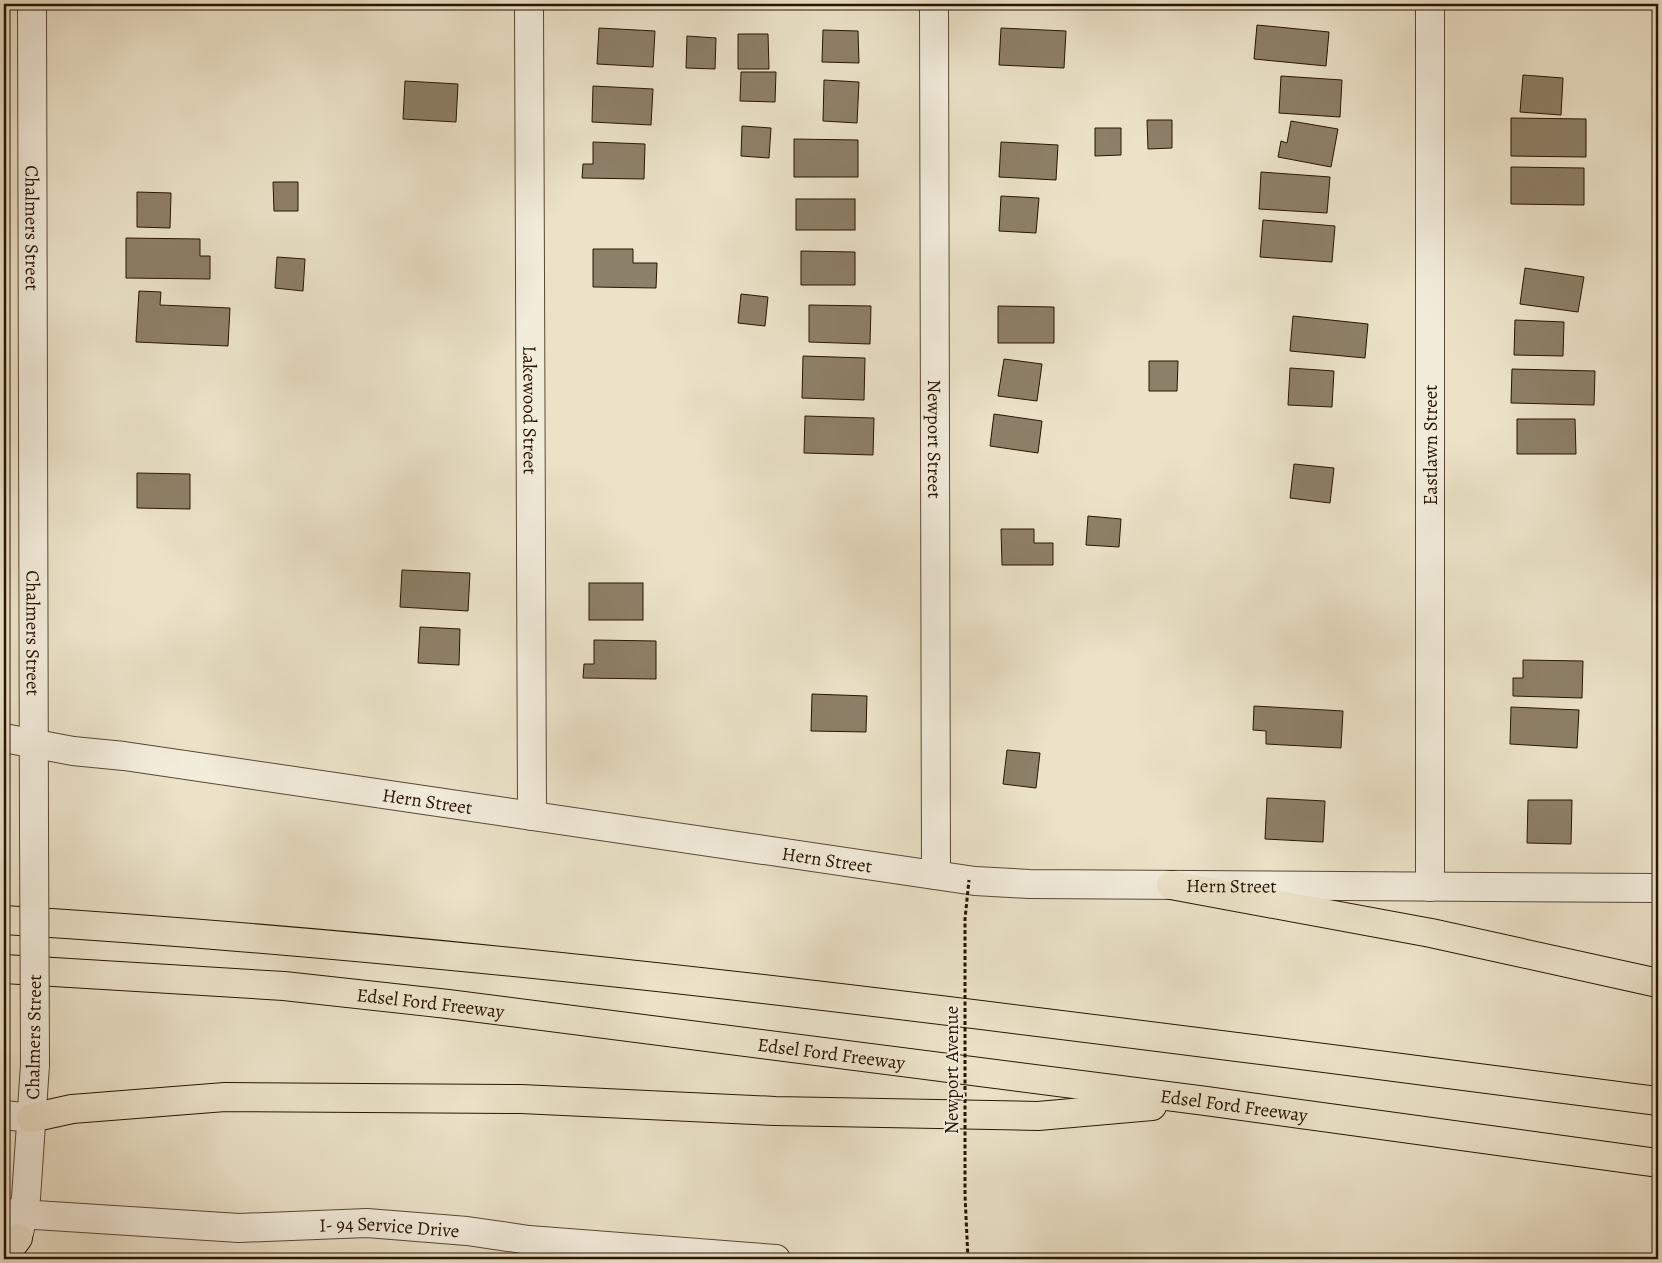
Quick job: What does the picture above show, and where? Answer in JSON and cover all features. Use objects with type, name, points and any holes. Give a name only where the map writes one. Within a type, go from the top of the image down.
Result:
[{"type":"highway","points":[[1171,885],[1431,933],[1658,983]]},
{"type":"highway","points":[[4,920],[183,931],[624,972],[888,1003],[1658,1101]]},
{"type":"highway","name":"Edsel Ford Freeway","points":[[4,969],[313,989],[448,1004],[1206,1101],[1658,1163]]},
{"type":"highway","points":[[31,1118],[72,1109],[225,1096],[521,1099],[775,1112],[1038,1116],[1206,1101]]},
{"type":"street","name":"Chalmers Street","points":[[12,1236],[31,1118],[35,1065],[32,4]]},
{"type":"street","name":"Lakewood Street","points":[[529,4],[532,816]]},
{"type":"street","name":"Newport Street","points":[[934,4],[936,875]]},
{"type":"street","name":"Eastlawn Street","points":[[1430,4],[1430,887]]},
{"type":"street","name":"Hern Street","points":[[4,738],[74,751],[124,756],[969,880],[1029,884],[1658,888]]},
{"type":"street","points":[[4,1115],[31,1118]]},
{"type":"street","name":"I- 94 Service Drive","points":[[12,1236],[279,1228],[316,1223],[367,1223],[467,1231],[529,1249],[776,1259]]},
{"type":"path","name":"Newport Avenue","points":[[968,1259],[965,1195],[965,919],[969,880]]},
{"type":"building","points":[[1257,25],[1329,32],[1326,66],[1254,59]]},
{"type":"building","points":[[599,28],[655,31],[653,67],[597,64]]},
{"type":"building","points":[[1001,28],[1066,31],[1064,68],[999,65]]},
{"type":"building","points":[[823,30],[858,31],[859,63],[822,62]]},
{"type":"building","points":[[738,34],[768,34],[769,69],[738,69]]},
{"type":"building","points":[[687,36],[716,38],[715,69],[686,68]]},
{"type":"building","points":[[741,72],[776,72],[775,102],[740,101]]},
{"type":"building","points":[[1523,75],[1563,78],[1561,115],[1520,112]]},
{"type":"building","points":[[1281,76],[1342,80],[1340,117],[1279,113]]},
{"type":"building","points":[[824,80],[859,82],[857,123],[823,121]]},
{"type":"building","points":[[405,81],[458,84],[456,122],[403,119]]},
{"type":"building","points":[[593,86],[653,89],[651,125],[592,122]]},
{"type":"building","points":[[1511,118],[1586,119],[1586,157],[1511,156]]},
{"type":"building","points":[[1147,120],[1172,120],[1172,148],[1148,149]]},
{"type":"building","points":[[1291,121],[1338,129],[1331,167],[1278,157],[1281,141],[1287,143]]},
{"type":"building","points":[[742,126],[771,128],[769,158],[741,156]]},
{"type":"building","points":[[1095,128],[1121,128],[1121,155],[1095,156]]},
{"type":"building","points":[[794,139],[858,140],[858,177],[794,177]]},
{"type":"building","points":[[593,142],[645,144],[644,179],[582,178],[583,164],[593,164]]},
{"type":"building","points":[[1001,142],[1058,145],[1056,180],[999,177]]},
{"type":"building","points":[[1511,167],[1584,168],[1584,205],[1511,204]]},
{"type":"building","points":[[1261,172],[1330,177],[1327,213],[1259,209]]},
{"type":"building","points":[[273,182],[298,182],[298,211],[274,211]]},
{"type":"building","points":[[137,192],[171,193],[170,228],[137,227]]},
{"type":"building","points":[[1001,196],[1039,198],[1036,233],[999,231]]},
{"type":"building","points":[[796,199],[855,199],[855,230],[796,230]]},
{"type":"building","points":[[1263,220],[1335,226],[1332,262],[1260,257]]},
{"type":"building","points":[[126,238],[200,239],[200,256],[210,256],[210,279],[126,278]]},
{"type":"building","points":[[593,249],[633,249],[633,263],[657,263],[656,288],[593,287]]},
{"type":"building","points":[[801,251],[855,252],[855,285],[801,285]]},
{"type":"building","points":[[277,257],[305,259],[303,291],[275,288]]},
{"type":"building","points":[[1525,268],[1584,277],[1578,312],[1520,304]]},
{"type":"building","points":[[139,291],[161,292],[160,305],[230,308],[228,346],[136,342]]},
{"type":"building","points":[[741,294],[768,297],[765,326],[738,323]]},
{"type":"building","points":[[809,305],[871,306],[870,344],[809,342]]},
{"type":"building","points":[[998,306],[1054,307],[1054,343],[998,343]]},
{"type":"building","points":[[1293,316],[1368,324],[1365,358],[1290,351]]},
{"type":"building","points":[[1515,320],[1564,322],[1563,356],[1514,355]]},
{"type":"building","points":[[803,356],[865,358],[864,400],[802,398]]},
{"type":"building","points":[[1004,359],[1042,364],[1037,401],[998,396]]},
{"type":"building","points":[[1149,361],[1178,361],[1177,391],[1149,391]]},
{"type":"building","points":[[1290,368],[1334,371],[1332,407],[1288,405]]},
{"type":"building","points":[[1512,369],[1595,371],[1594,405],[1511,403]]},
{"type":"building","points":[[994,414],[1042,421],[1038,453],[990,446]]},
{"type":"building","points":[[805,416],[874,418],[873,455],[804,453]]},
{"type":"building","points":[[1517,419],[1575,419],[1576,454],[1517,454]]},
{"type":"building","points":[[1294,464],[1334,468],[1330,503],[1290,498]]},
{"type":"building","points":[[137,473],[190,474],[190,509],[137,508]]},
{"type":"building","points":[[1088,516],[1121,519],[1119,547],[1086,545]]},
{"type":"building","points":[[1001,529],[1034,529],[1034,543],[1053,543],[1053,565],[1002,565]]},
{"type":"building","points":[[402,570],[470,573],[468,611],[400,607]]},
{"type":"building","points":[[589,583],[643,583],[643,620],[589,620]]},
{"type":"building","points":[[420,627],[460,629],[459,665],[418,663]]},
{"type":"building","points":[[594,640],[656,641],[656,679],[583,678],[584,664],[594,664]]},
{"type":"building","points":[[1523,660],[1583,661],[1582,698],[1513,696],[1513,678],[1523,678]]},
{"type":"building","points":[[812,694],[867,696],[866,732],[811,731]]},
{"type":"building","points":[[1254,706],[1343,711],[1341,748],[1266,744],[1266,731],[1253,730]]},
{"type":"building","points":[[1511,707],[1579,710],[1577,748],[1510,744]]},
{"type":"building","points":[[1007,750],[1040,753],[1036,788],[1003,784]]},
{"type":"building","points":[[1267,798],[1325,801],[1323,842],[1265,839]]},
{"type":"building","points":[[1528,800],[1572,800],[1571,844],[1527,843]]}]
